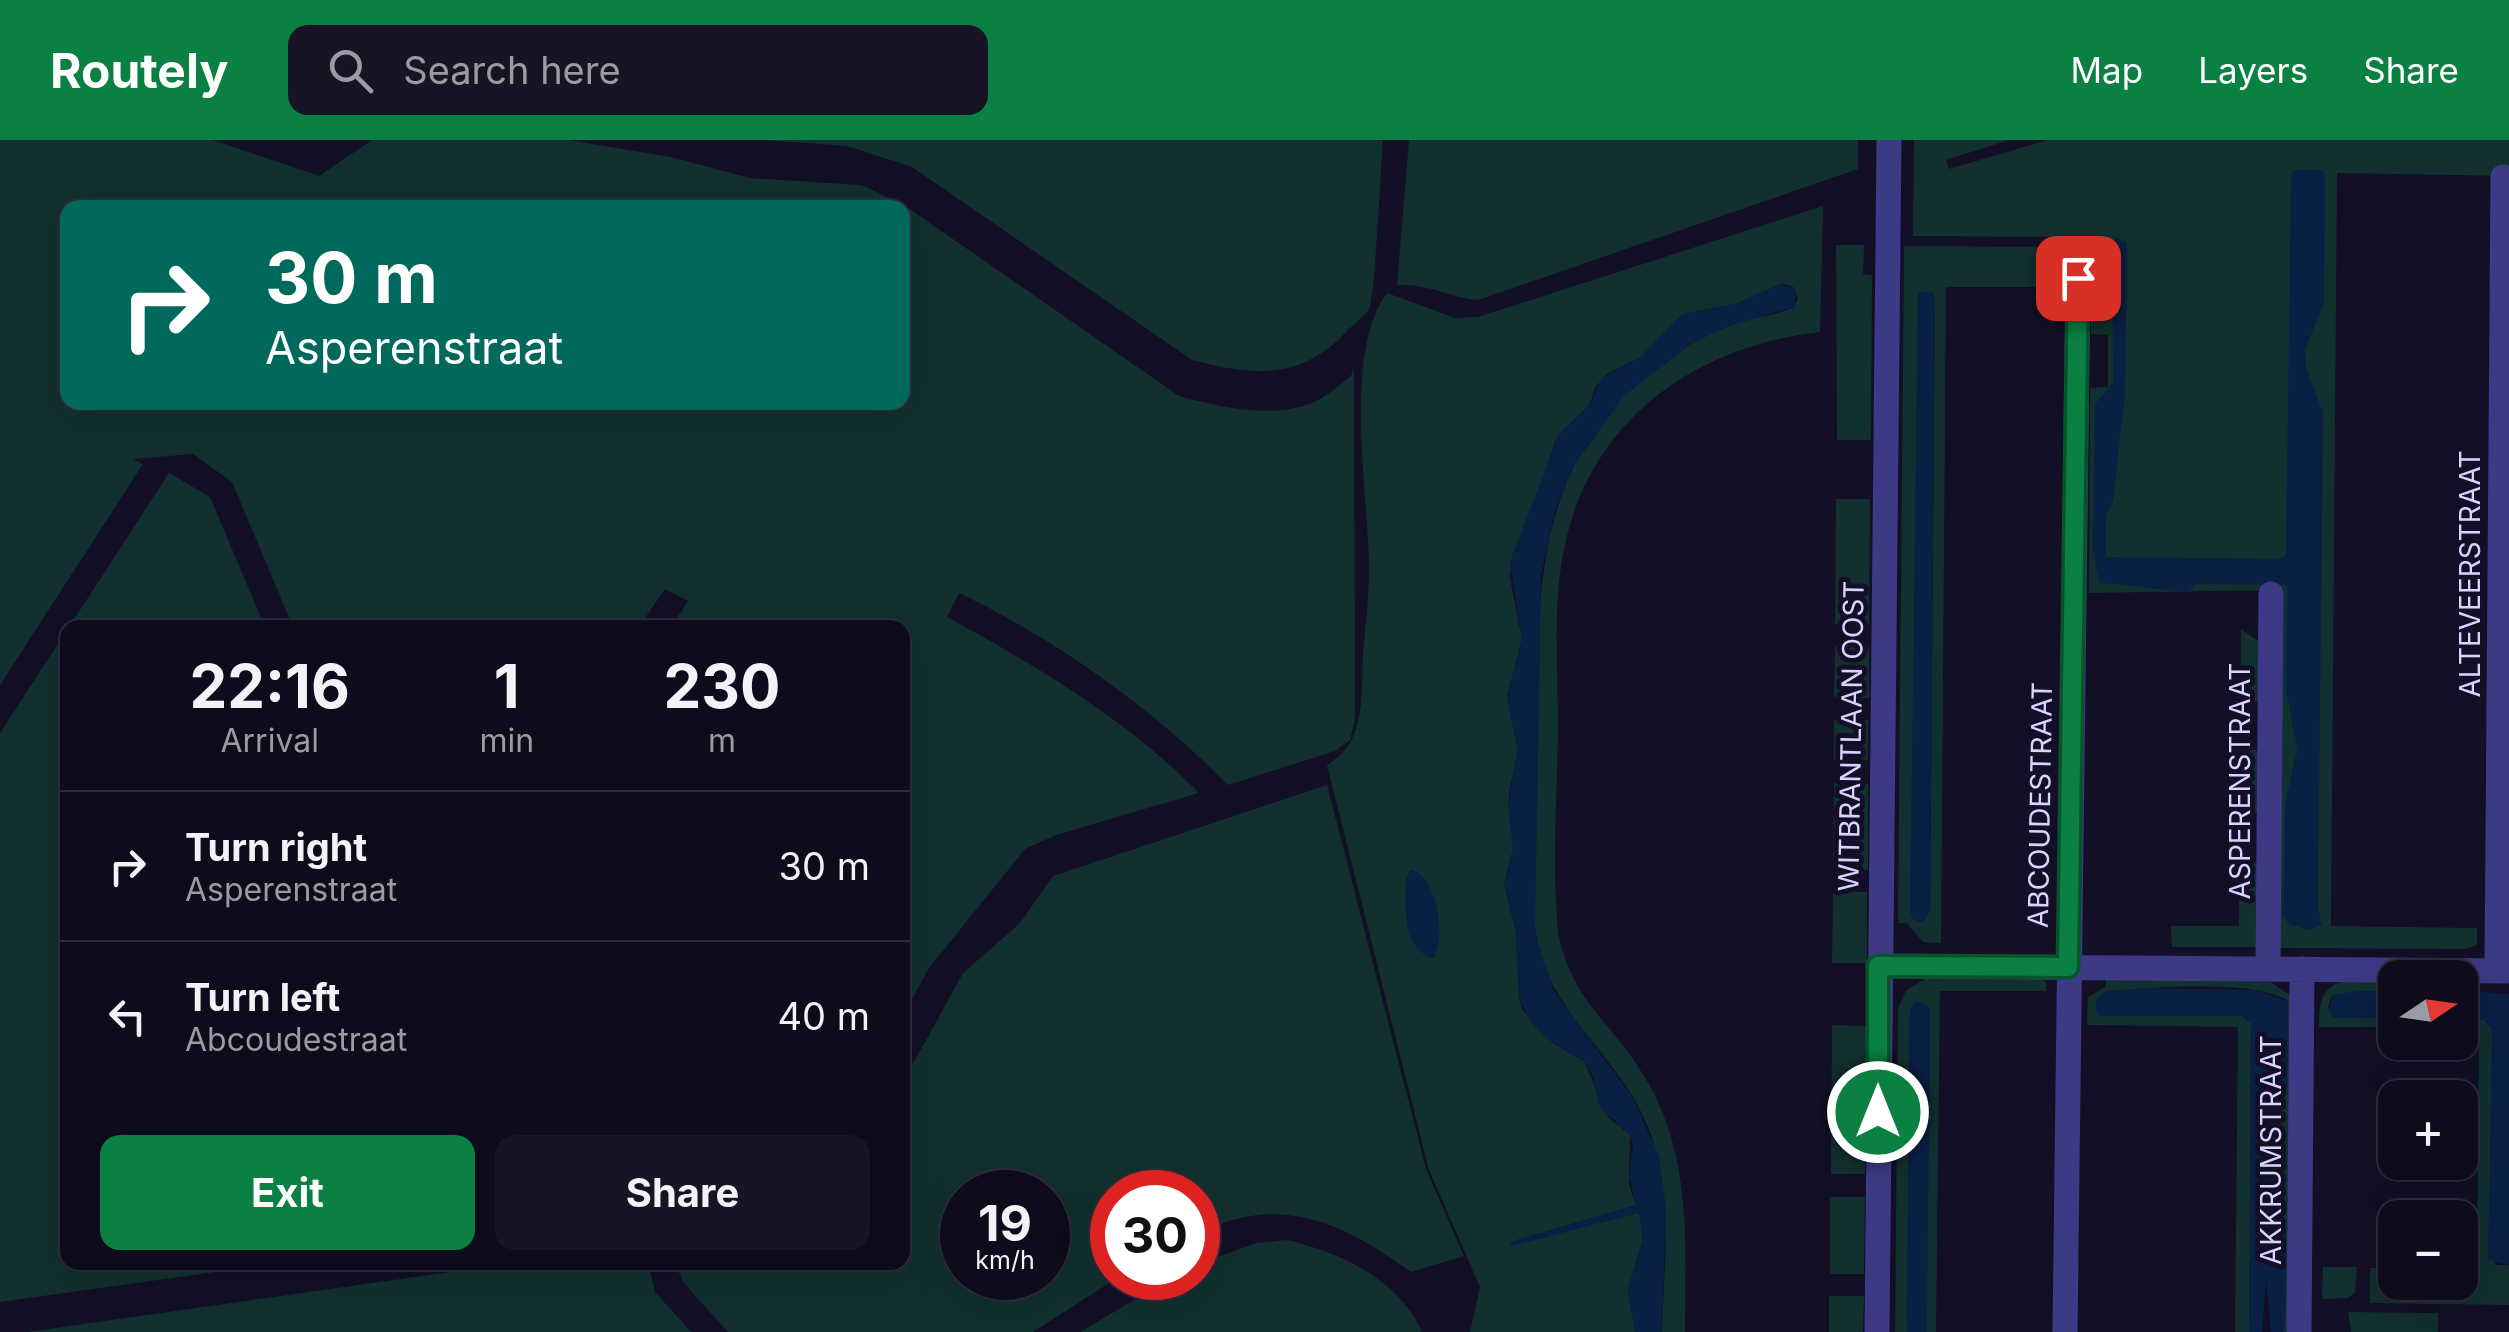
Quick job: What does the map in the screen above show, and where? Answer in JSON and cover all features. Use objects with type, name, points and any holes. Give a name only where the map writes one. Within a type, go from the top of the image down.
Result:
[{"type":"street","name":"WITBRANTLAAN OOST","points":[[1877,1332],[1888,140]]},
{"type":"street","name":"ALTEVEERSTRAAT","points":[[2503,177],[2503,970]]},
{"type":"street","name":"ABCOUDESTRAAT","points":[[2065,1332],[2078,278]]},
{"type":"street","name":"ASPERENSTRAAT","points":[[2268,969],[2272,594]]},
{"type":"street","points":[[1878,966],[2503,970]]},
{"type":"street","name":"AKKRUMSTRAAT","points":[[2300,1332],[2302,969]]},
{"type":"green space","points":[[0,140],[213,140],[319,176],[372,140],[568,140],[671,157],[750,178],[861,185],[893,200],[60,200],[60,410],[910,410],[910,209],[1179,396],[1245,410],[1296,408],[1327,395],[1351,376],[1354,366],[1355,720],[1350,740],[1335,751],[1228,785],[1168,729],[1101,677],[1031,632],[959,593],[947,617],[1112,718],[1199,793],[1056,835],[1025,849],[929,968],[910,1003],[910,620],[676,620],[688,601],[665,589],[644,620],[290,620],[232,482],[193,454],[133,459],[143,464],[0,685]]},
{"type":"green space","points":[[765,140],[1383,140],[1369,309],[1330,347],[1294,366],[1256,371],[1192,360],[912,167],[847,146]]},
{"type":"green space","points":[[1409,140],[1858,140],[1858,169],[1478,300],[1420,286],[1397,285]]},
{"type":"green space","points":[[1914,140],[2009,140],[1946,160],[1949,169],[2048,140],[2509,140],[2509,176],[2337,173],[2331,926],[2477,928],[2477,945],[2465,949],[2278,948],[2281,590],[2089,593],[2090,388],[2108,387],[2108,335],[2091,334],[2091,273],[2065,272],[2064,237],[1913,236]]},
{"type":"green space","points":[[1823,206],[1820,332],[1728,355],[1687,375],[1650,401],[1619,432],[1593,470],[1574,512],[1559,581],[1555,856],[1558,933],[1573,978],[1644,1076],[1671,1137],[1683,1200],[1685,1332],[1662,1332],[1665,1208],[1651,1135],[1621,1079],[1566,1006],[1540,951],[1534,917],[1537,675],[1543,574],[1552,527],[1567,481],[1589,439],[1620,399],[1691,344],[1732,325],[1788,310],[1798,299],[1793,287],[1784,284],[1735,304],[1683,314],[1641,357],[1606,375],[1595,388],[1590,404],[1555,442],[1537,499],[1513,554],[1510,578],[1522,639],[1507,696],[1518,751],[1509,793],[1513,849],[1504,884],[1516,932],[1519,998],[1522,1009],[1552,1042],[1584,1061],[1608,1117],[1630,1135],[1629,1185],[1636,1205],[1510,1242],[1639,1213],[1643,1239],[1628,1290],[1635,1332],[1470,1332],[1480,1287],[1429,1170],[1327,765],[1349,744],[1361,701],[1369,571],[1362,387],[1373,319],[1387,293],[1455,318],[1478,317]],"holes":[[[1407,875],[1435,916],[1435,957],[1428,957],[1409,933]]]},
{"type":"green space","points":[[1836,245],[1864,245],[1863,274],[1872,275],[1871,440],[1837,440]]},
{"type":"green space","points":[[1904,246],[2055,247],[2052,287],[1946,287],[1941,943],[1923,942],[1907,923],[1898,923]],"holes":[[[1918,292],[1933,293],[1930,911],[1923,922],[1917,922]]]},
{"type":"green space","points":[[169,473],[210,497],[262,620],[74,620]]},
{"type":"green space","points":[[1836,499],[1870,499],[1869,625],[1835,624]]},
{"type":"green space","points":[[2241,629],[2261,643],[2260,701],[2241,705]]},
{"type":"green space","points":[[60,641],[60,1270],[230,1270],[0,1302],[0,733]]},
{"type":"green space","points":[[1835,647],[1869,647],[1869,698],[1834,697]]},
{"type":"green space","points":[[1834,720],[1868,720],[1868,760],[1834,760]]},
{"type":"green space","points":[[2240,740],[2260,753],[2261,808],[2253,815],[2240,815]]},
{"type":"green space","points":[[1834,783],[1868,784],[1868,870],[1833,869]]},
{"type":"green space","points":[[1327,785],[1426,1169],[1464,1256],[1411,1272],[1361,1239],[1310,1219],[1256,1215],[1220,1225],[1220,1170],[1090,1170],[1090,1295],[1033,1332],[728,1332],[683,1282],[678,1270],[910,1270],[910,1069],[963,973],[1020,923],[1053,876]]},
{"type":"green space","points":[[2239,850],[2259,865],[2261,947],[2172,947],[2171,926],[2239,926]]},
{"type":"green space","points":[[1833,891],[1867,892],[1867,963],[1832,963]]},
{"type":"green space","points":[[1927,978],[2041,980],[2046,982],[2046,991],[1940,991],[1936,1332],[1927,1332],[1911,1007],[1907,1332],[1895,1332],[1898,1009],[1906,990]]},
{"type":"green space","points":[[2106,980],[2269,981],[2290,995],[2290,1332],[2284,1332],[2286,1238],[2269,1172],[2287,1083],[2288,1001],[2250,989],[2225,987],[2104,992],[2242,1016],[2251,1023],[2249,1332],[2235,1332],[2238,1027],[2087,1025],[2088,997],[2105,987]]},
{"type":"green space","points":[[2378,982],[2378,992],[2332,995],[2328,1007],[2334,1018],[2378,1018],[2378,1027],[2319,1027],[2323,998],[2337,984]]},
{"type":"green space","points":[[2478,1020],[2492,1028],[2495,1265],[2509,1265],[2509,1305],[2370,1303],[2370,1268],[2378,1268],[2378,1300],[2478,1300]]},
{"type":"green space","points":[[1832,1025],[1866,1026],[1865,1174],[1831,1174]]},
{"type":"green space","points":[[1830,1197],[1865,1197],[1864,1274],[1830,1274]]},
{"type":"green space","points":[[1287,1240],[1347,1260],[1399,1297],[1422,1332],[1080,1332],[1134,1300],[1220,1300],[1220,1256],[1256,1243]]},
{"type":"green space","points":[[2323,1267],[2357,1267],[2355,1293],[2348,1298],[2322,1299]]},
{"type":"green space","points":[[465,1270],[650,1270],[655,1292],[691,1332],[27,1332]]},
{"type":"green space","points":[[1829,1296],[1864,1296],[1863,1332],[1829,1332]]},
{"type":"green space","points":[[2348,1312],[2438,1313],[2438,1332],[2351,1332]]},
{"type":"water","points":[[2294,170],[2322,170],[2325,175],[2324,303],[2305,349],[2306,368],[2323,413],[2318,907],[2322,925],[2310,930],[2289,924],[2283,916],[2285,805],[2297,749],[2286,689],[2287,585],[2196,584],[2189,591],[2099,583],[2093,552],[2095,404],[2113,383],[2112,244],[2116,238],[2127,243],[2125,393],[2113,501],[2106,514],[2106,557],[2278,559],[2286,555]]},
{"type":"water","points":[[1780,284],[1796,290],[1794,307],[1729,326],[1694,342],[1625,395],[1572,468],[1555,510],[1541,575],[1535,933],[1553,990],[1632,1096],[1659,1156],[1666,1208],[1662,1332],[1635,1332],[1628,1290],[1643,1239],[1639,1213],[1511,1246],[1510,1242],[1636,1205],[1629,1174],[1633,1147],[1630,1135],[1600,1108],[1593,1076],[1584,1061],[1543,1035],[1528,1018],[1519,998],[1516,932],[1504,884],[1513,849],[1508,803],[1518,751],[1507,696],[1522,639],[1510,562],[1559,434],[1590,404],[1602,378],[1641,357],[1683,314],[1735,304]]},
{"type":"water","points":[[1918,292],[1933,293],[1935,303],[1930,911],[1923,922],[1913,920],[1910,910]]},
{"type":"water","points":[[1411,870],[1428,884],[1437,911],[1439,939],[1432,958],[1414,944],[1407,924],[1406,878]]},
{"type":"water","points":[[2142,988],[2255,990],[2288,1001],[2287,1083],[2269,1172],[2286,1238],[2284,1332],[2271,1332],[2266,1279],[2262,1332],[2249,1332],[2251,1023],[2242,1016],[2100,1016],[2096,1012],[2096,1000],[2104,992]]},
{"type":"water","points":[[2378,991],[2378,1018],[2334,1018],[2329,1012],[2332,995]]},
{"type":"water","points":[[2478,991],[2509,994],[2509,1265],[2488,1260],[2492,1028],[2478,1020]]},
{"type":"water","points":[[1917,1001],[1930,1008],[1927,1332],[1907,1332],[1909,1021],[1911,1007]]},
{"type":"route","points":[[1878,1112],[1878,966],[2068,967],[2078,278]]}]
